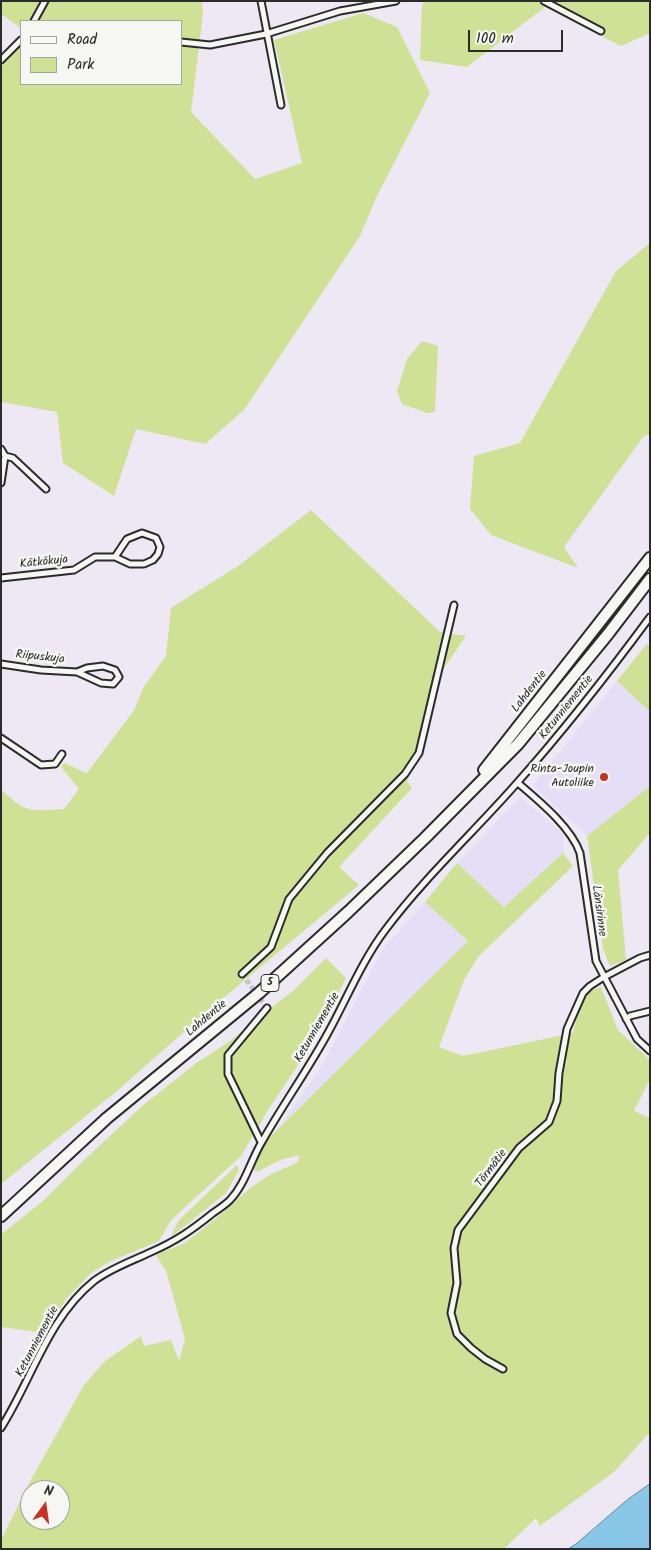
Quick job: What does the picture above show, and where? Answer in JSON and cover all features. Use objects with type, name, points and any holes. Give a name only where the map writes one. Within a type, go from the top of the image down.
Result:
[{"type":"highway","name":"Lahdentie","points":[[425,838],[510,739],[650,558]]},
{"type":"highway","name":"Lahdentie","points":[[1,1216],[107,1118],[258,993],[348,912],[425,838],[518,744],[608,634],[650,579]]},
{"type":"street","points":[[35,20],[45,1]]},
{"type":"street","points":[[261,1],[266,34],[282,105]]},
{"type":"street","points":[[182,42],[210,45],[266,34],[340,11],[396,1]]},
{"type":"street","points":[[544,1],[601,32]]},
{"type":"street","points":[[1,60],[20,41]]},
{"type":"street","points":[[1,448],[5,456],[1,484]]},
{"type":"street","points":[[5,456],[13,458],[46,489]]},
{"type":"street","name":"Kätkökuja","points":[[1,578],[74,570],[95,557],[115,557],[130,564],[144,564],[153,560],[158,554],[160,547],[156,538],[142,533],[127,539],[115,557]]},
{"type":"street","points":[[242,974],[271,947],[289,899],[327,853],[405,774],[419,753],[454,606]]},
{"type":"street","name":"Ketunniementie","points":[[1,1428],[16,1404],[49,1337],[68,1307],[96,1279],[111,1270],[178,1240],[230,1200],[242,1183],[261,1142],[328,1034],[385,929],[518,783],[609,673],[650,617]]},
{"type":"street","name":"Riipuskuja","points":[[1,664],[41,670],[77,672],[101,683],[113,684],[119,677],[115,670],[103,666],[86,668],[77,672]]},
{"type":"street","points":[[1,738],[41,765],[55,764],[62,754]]},
{"type":"street","name":"Länsirinne","points":[[518,783],[569,830],[577,844],[596,961],[637,1038],[650,1051]]},
{"type":"street","name":"Törmätie","points":[[503,1369],[485,1359],[457,1334],[451,1313],[457,1283],[454,1248],[458,1230],[519,1148],[549,1122],[557,1101],[559,1073],[568,1029],[583,993],[604,977],[640,958],[650,955]]},
{"type":"street","points":[[261,1142],[228,1074],[228,1055],[267,1008]]},
{"type":"street","points":[[626,1019],[630,1016],[650,1011]]},
{"type":"shaded area","points":[[617,681],[650,712],[650,786],[587,836],[533,785]]},
{"type":"shaded area","points":[[520,797],[564,834],[563,853],[504,907],[457,863]]},
{"type":"shaded area","points":[[425,902],[469,941],[278,1129],[322,1066],[382,950]]},
{"type":"green space","points":[[1,1],[202,1],[203,13],[191,112],[255,179],[302,163],[274,40],[363,13],[397,27],[430,93],[376,198],[360,236],[244,410],[205,444],[136,429],[114,496],[63,463],[57,412],[1,402],[1,60],[20,41],[20,85],[182,85],[182,20],[20,20],[20,27],[1,14]]},
{"type":"green space","points":[[426,1],[650,1],[650,33],[621,46],[545,7],[467,67],[420,60],[422,4]]},
{"type":"green space","points":[[650,243],[650,434],[643,437],[564,547],[578,568],[491,535],[470,509],[474,456],[520,443],[616,271]]},
{"type":"green space","points":[[422,341],[438,346],[435,412],[427,413],[402,404],[397,391],[407,359]]},
{"type":"green space","points":[[311,510],[440,632],[466,636],[437,678],[407,781],[412,788],[339,867],[359,885],[210,1009],[117,1091],[1,1184],[1,789],[23,807],[36,810],[64,809],[79,789],[61,767],[64,763],[87,773],[135,709],[143,688],[166,656],[171,608],[238,566]]},
{"type":"green space","points":[[650,640],[647,644],[650,647],[650,712],[617,681]]},
{"type":"green space","points":[[650,786],[650,833],[618,870],[626,960],[610,966],[603,949],[587,836]]},
{"type":"green space","points":[[563,853],[573,866],[478,957],[464,980],[439,1047],[463,1056],[573,1033],[579,1010],[587,994],[601,987],[618,1030],[650,1060],[650,1079],[634,1111],[650,1118],[650,1432],[614,1472],[540,1526],[536,1518],[504,1549],[1,1549],[1,1540],[20,1501],[20,1530],[70,1530],[70,1480],[31,1480],[84,1385],[104,1362],[141,1336],[144,1346],[171,1340],[179,1361],[185,1339],[166,1271],[156,1255],[185,1243],[250,1188],[273,1173],[297,1163],[300,1155],[280,1160],[257,1172],[254,1170],[254,1165],[267,1140],[468,941],[425,902],[457,863],[504,907]]},
{"type":"green space","points":[[326,958],[346,978],[314,1041],[270,1107],[241,1156],[171,1220],[159,1241],[111,1261],[91,1273],[66,1299],[45,1333],[1,1327],[1,1235],[43,1201],[141,1107],[195,1064],[230,1041],[295,989]]},
{"type":"green space","points":[[237,1165],[239,1170],[226,1193],[171,1237],[178,1221]]},
{"type":"water","points":[[650,1484],[650,1549],[568,1549],[627,1500]]},
{"type":"tunnel","points":[[242,974],[267,1008]]},
{"type":"place","name":"Rinta-Joupin Autoliike","points":[[604,777]]}]
